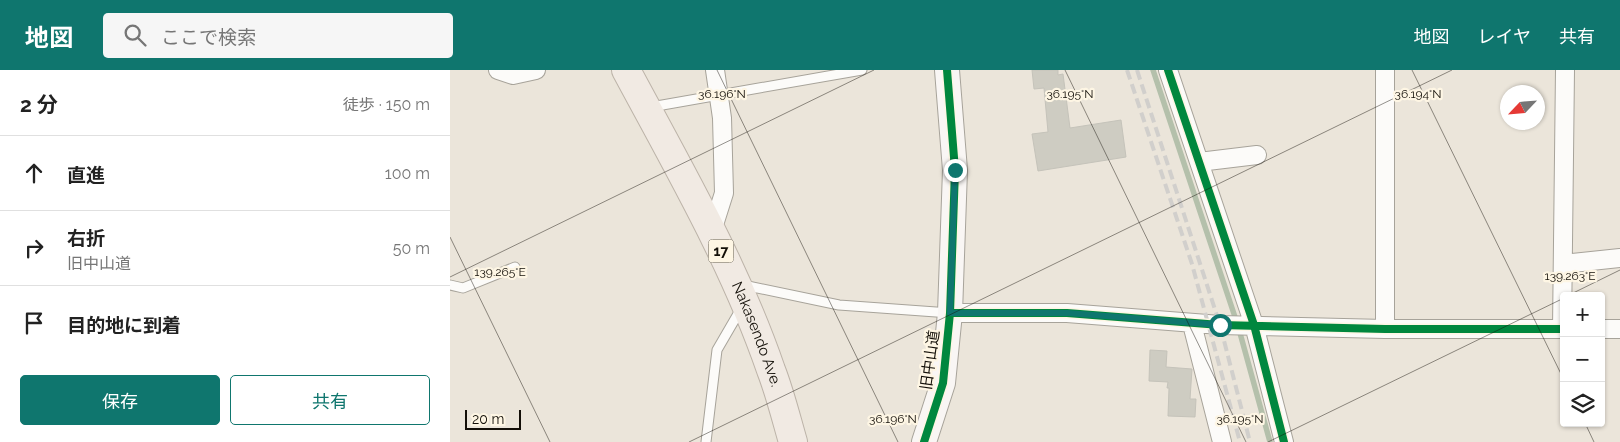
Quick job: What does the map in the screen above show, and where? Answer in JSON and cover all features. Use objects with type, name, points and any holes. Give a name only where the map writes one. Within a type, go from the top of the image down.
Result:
[{"type":"highway","name":"Nakasendo Ave.","points":[[626,70],[712,231],[771,369],[794,442]]},
{"type":"street","points":[[498,70],[514,75],[536,70]]},
{"type":"street","points":[[712,231],[724,193],[722,118],[715,70]]},
{"type":"street","name":"旧中山道","points":[[924,442],[943,383],[950,313],[955,170],[947,70]]},
{"type":"street","points":[[1168,70],[1254,325],[1284,442]]},
{"type":"street","points":[[1385,70],[1385,328]]},
{"type":"street","points":[[1563,292],[1565,70]]},
{"type":"street","points":[[1199,162],[1257,155]]},
{"type":"street","points":[[1563,264],[1620,258]]},
{"type":"street","points":[[950,313],[1068,313],[1192,324],[1560,329]]},
{"type":"street","points":[[1192,324],[1222,442]]},
{"type":"street","points":[[1605,329],[1620,329]]},
{"type":"lane","points":[[646,108],[862,70]]},
{"type":"lane","points":[[450,285],[463,288],[515,267]]},
{"type":"lane","points":[[706,442],[717,350],[740,293],[838,305],[950,313]]},
{"type":"building","points":[[1032,70],[1058,70],[1058,75],[1063,74],[1070,128],[1121,120],[1126,157],[1038,171],[1032,134],[1048,132],[1044,88],[1034,89]]},
{"type":"building","points":[[1150,350],[1167,351],[1166,367],[1192,369],[1190,399],[1196,399],[1195,417],[1168,416],[1168,382],[1149,381]]},
{"type":"waterway","points":[[1153,70],[1235,317]]},
{"type":"waterway","points":[[1240,333],[1270,442]]},
{"type":"railway","points":[[1127,70],[1192,264],[1240,442]]},
{"type":"railway","points":[[1137,70],[1220,325],[1250,442]]},
{"type":"cycle path","points":[[924,442],[943,383],[950,313],[955,170],[947,70]]},
{"type":"cycle path","points":[[1168,70],[1254,325],[1284,442]]},
{"type":"cycle path","points":[[950,313],[1067,313],[1220,325],[1385,329],[1560,329]]},
{"type":"route","points":[[955,170],[950,313],[1068,313],[1220,325]]}]
